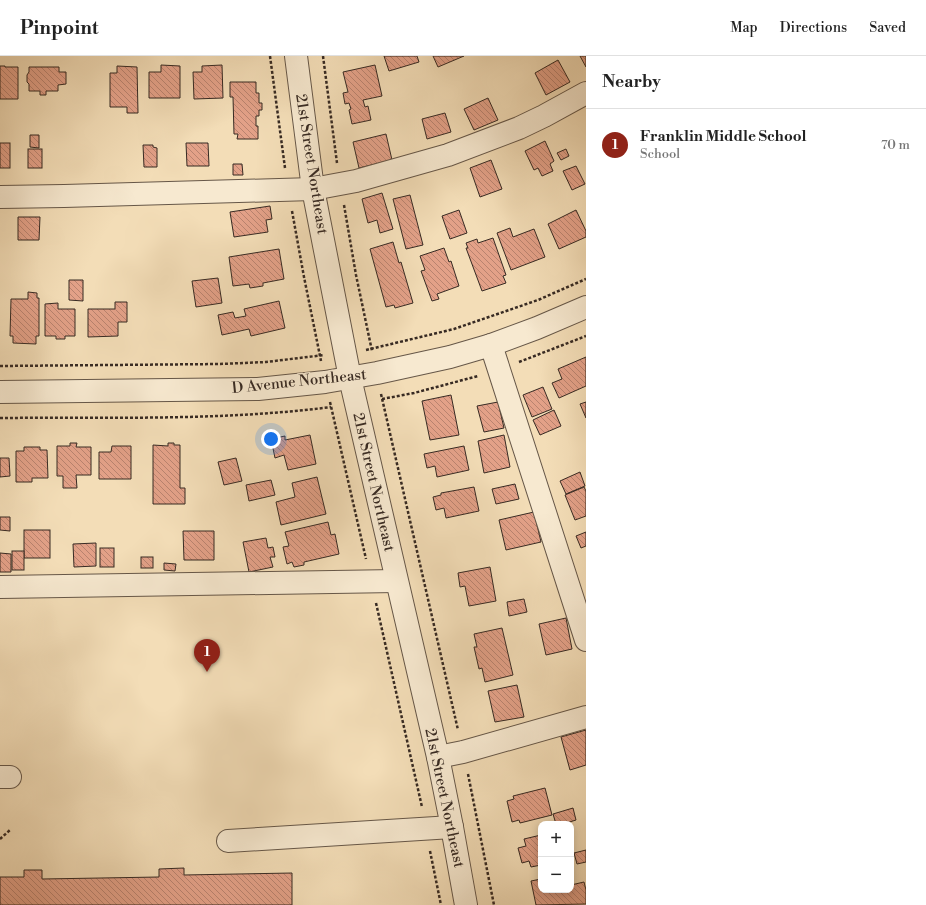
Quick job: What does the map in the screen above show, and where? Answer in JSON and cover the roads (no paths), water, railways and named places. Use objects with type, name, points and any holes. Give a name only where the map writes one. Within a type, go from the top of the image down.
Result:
[{"type":"street","name":"21st Street Northeast","points":[[296,56],[313,189],[350,378],[438,757],[466,905]]},
{"type":"street","points":[[0,197],[313,189],[356,181],[448,155],[519,128],[544,116],[586,92]]},
{"type":"street","name":"D Avenue Northeast","points":[[0,392],[258,389],[350,378],[450,357],[491,346],[586,307]]},
{"type":"street","points":[[491,346],[586,640]]},
{"type":"street","points":[[0,587],[396,581]]},
{"type":"street","points":[[438,757],[463,752],[586,717]]},
{"type":"street","points":[[228,841],[452,826]]},
{"type":"place","name":"Franklin Middle School","points":[[207,672]]}]
